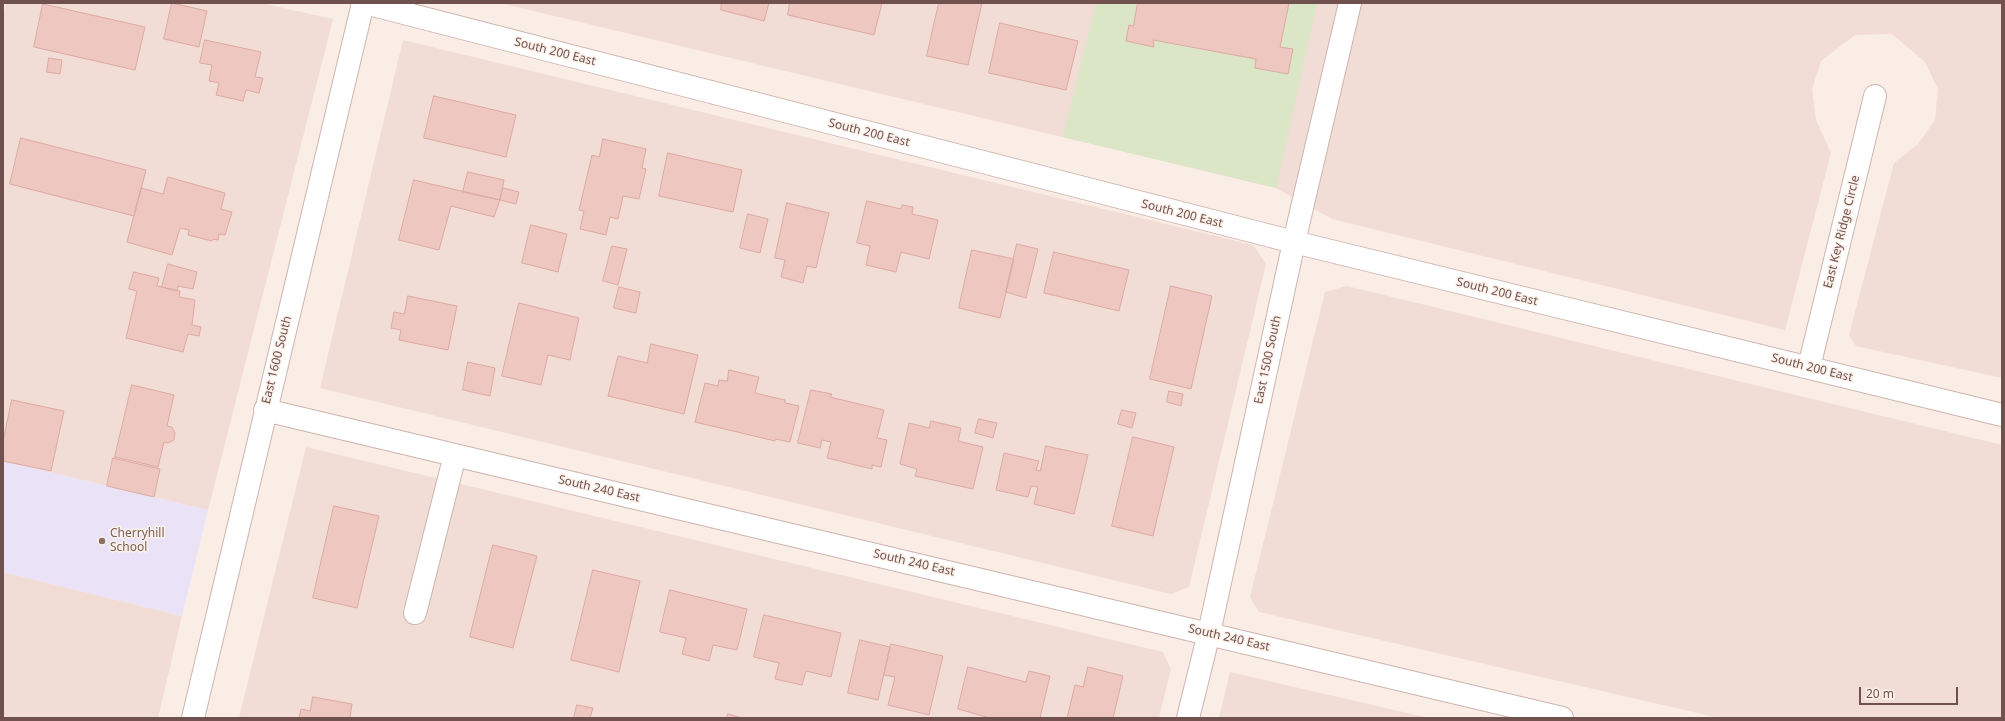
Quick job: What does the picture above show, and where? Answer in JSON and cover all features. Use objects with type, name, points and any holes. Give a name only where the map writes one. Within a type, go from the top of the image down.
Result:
[{"type":"street","name":"South 200 East","points":[[364,3],[1294,242],[2002,415]]},
{"type":"street","name":"East 1600 South","points":[[193,718],[265,410],[364,3]]},
{"type":"street","name":"East 1500 South","points":[[1188,718],[1209,633],[1294,242],[1350,3]]},
{"type":"street","name":"East Key Ridge Circle","points":[[1809,367],[1875,96]]},
{"type":"street","name":"South 240 East","points":[[265,410],[1562,718]]},
{"type":"street","points":[[415,613],[454,454]]},
{"type":"shaded area","points":[[6,3],[261,3],[333,19],[208,510],[3,461],[3,16]]},
{"type":"shaded area","points":[[500,3],[2002,3],[2002,378],[1856,346],[1849,335],[1894,163],[1918,144],[1935,120],[1938,89],[1925,62],[1892,34],[1855,35],[1821,61],[1812,89],[1816,120],[1831,153],[1785,330],[1332,219],[1276,188]]},
{"type":"shaded area","points":[[403,40],[1253,245],[1266,264],[1189,587],[1171,594],[320,388]]},
{"type":"shaded area","points":[[1347,286],[2002,445],[2002,718],[1719,718],[1259,612],[1250,597],[1325,292]]},
{"type":"shaded area","points":[[306,447],[1163,652],[1171,669],[1159,718],[239,718]]},
{"type":"shaded area","name":"Cherryhill School","points":[[3,461],[208,510],[182,616],[3,572]]},
{"type":"shaded area","points":[[3,572],[182,616],[158,718],[3,718]]},
{"type":"shaded area","points":[[1230,672],[1247,676],[1429,718],[1219,718]]},
{"type":"green space","points":[[1096,3],[1317,3],[1276,188],[1063,137]]},
{"type":"building","points":[[172,3],[207,11],[199,47],[164,39]]},
{"type":"building","points":[[722,3],[769,3],[764,21],[721,10]]},
{"type":"building","points":[[790,3],[882,3],[874,35],[788,15]]},
{"type":"building","points":[[939,3],[982,3],[968,65],[927,56]]},
{"type":"building","points":[[1138,3],[1289,3],[1280,47],[1293,49],[1288,74],[1255,68],[1256,59],[1153,40],[1154,47],[1126,41],[1129,25],[1133,26]]},
{"type":"building","points":[[43,4],[145,27],[135,70],[34,47]]},
{"type":"building","points":[[1000,23],[1078,41],[1066,90],[989,73]]},
{"type":"building","points":[[205,40],[261,52],[255,77],[263,78],[259,93],[246,90],[243,101],[216,95],[219,83],[209,81],[212,65],[200,63]]},
{"type":"building","points":[[49,58],[62,60],[60,74],[47,72]]},
{"type":"building","points":[[434,96],[516,115],[506,157],[424,138]]},
{"type":"building","points":[[21,138],[146,170],[134,216],[10,184]]},
{"type":"building","points":[[603,139],[646,149],[642,168],[646,169],[639,199],[623,196],[618,219],[610,217],[606,235],[580,229],[584,211],[579,210],[592,155],[599,157]]},
{"type":"building","points":[[668,153],[742,170],[733,212],[659,196]]},
{"type":"building","points":[[468,172],[504,180],[500,200],[463,192]]},
{"type":"building","points":[[168,177],[225,193],[221,209],[232,212],[225,235],[219,234],[218,240],[213,239],[212,241],[188,235],[189,230],[180,228],[172,255],[127,242],[141,188],[163,194]]},
{"type":"building","points":[[414,180],[500,200],[494,217],[451,206],[439,250],[399,240]]},
{"type":"building","points":[[503,188],[519,192],[516,204],[500,200]]},
{"type":"building","points":[[867,201],[901,209],[902,205],[913,207],[912,214],[938,220],[929,259],[901,252],[896,272],[866,265],[870,246],[857,243]]},
{"type":"building","points":[[787,203],[829,213],[816,268],[807,266],[803,283],[781,277],[785,260],[775,258]]},
{"type":"building","points":[[748,214],[768,219],[760,253],[740,248]]},
{"type":"building","points":[[531,225],[567,234],[558,272],[522,263]]},
{"type":"building","points":[[1017,244],[1038,249],[1026,298],[1006,292]]},
{"type":"building","points":[[612,246],[627,249],[618,285],[603,281]]},
{"type":"building","points":[[972,250],[1014,259],[1000,318],[959,308]]},
{"type":"building","points":[[1054,252],[1129,270],[1119,311],[1044,293]]},
{"type":"building","points":[[168,264],[197,272],[193,289],[178,286],[177,291],[162,287]]},
{"type":"building","points":[[134,272],[159,278],[157,286],[180,291],[179,297],[195,300],[192,325],[201,327],[199,336],[188,334],[183,352],[126,338],[137,291],[129,289]]},
{"type":"building","points":[[1171,286],[1212,296],[1191,389],[1150,379]]},
{"type":"building","points":[[619,287],[640,292],[636,313],[614,308]]},
{"type":"building","points":[[408,296],[457,306],[448,350],[399,340],[401,330],[391,328],[394,312],[404,314]]},
{"type":"building","points":[[519,303],[579,318],[570,360],[548,355],[541,385],[502,376]]},
{"type":"building","points":[[651,344],[698,355],[684,414],[608,396],[618,356],[647,363]]},
{"type":"building","points":[[468,362],[495,368],[490,396],[463,390]]},
{"type":"building","points":[[729,370],[759,377],[755,393],[785,400],[785,403],[799,406],[790,442],[775,439],[775,441],[695,422],[705,383],[718,386],[719,380],[727,381]]},
{"type":"building","points":[[132,385],[174,395],[167,426],[172,427],[175,433],[174,440],[168,443],[164,442],[158,467],[115,457]]},
{"type":"building","points":[[811,390],[832,394],[830,397],[884,410],[877,438],[887,440],[881,467],[872,465],[872,469],[827,458],[831,442],[822,440],[820,448],[798,443]]},
{"type":"building","points":[[1169,391],[1183,394],[1181,406],[1167,402]]},
{"type":"building","points":[[12,400],[64,411],[51,471],[3,461],[3,442]]},
{"type":"building","points":[[1122,410],[1136,413],[1132,428],[1118,424]]},
{"type":"building","points":[[979,419],[997,423],[993,438],[975,433]]},
{"type":"building","points":[[931,421],[961,428],[958,441],[983,447],[973,489],[915,476],[917,469],[900,464],[909,423],[929,428]]},
{"type":"building","points":[[1133,437],[1174,447],[1153,536],[1112,526]]},
{"type":"building","points":[[1046,446],[1088,455],[1074,514],[1034,504],[1038,487],[1031,486],[1028,497],[996,490],[1004,453],[1039,461],[1036,470],[1040,471]]},
{"type":"building","points":[[113,458],[160,469],[154,497],[107,486]]},
{"type":"building","points":[[334,506],[379,516],[357,608],[313,598]]},
{"type":"building","points":[[493,545],[537,556],[513,648],[470,637]]},
{"type":"building","points":[[593,570],[640,581],[619,672],[571,660]]},
{"type":"building","points":[[670,590],[747,609],[737,650],[713,645],[709,661],[682,654],[686,638],[660,632]]},
{"type":"building","points":[[764,615],[841,633],[831,677],[806,671],[802,685],[775,679],[779,663],[754,657]]},
{"type":"building","points":[[860,640],[890,647],[878,700],[848,693]]},
{"type":"building","points":[[891,644],[943,656],[929,715],[888,705],[895,677],[884,675]]},
{"type":"building","points":[[968,667],[1026,682],[1029,671],[1050,676],[1040,718],[990,718],[958,709]]},
{"type":"building","points":[[1088,667],[1123,676],[1113,718],[1067,718],[1075,685],[1083,687]]},
{"type":"building","points":[[313,697],[352,704],[350,718],[299,718],[301,709],[310,711]]},
{"type":"building","points":[[577,705],[593,708],[590,718],[574,718]]},
{"type":"building","points":[[728,714],[742,718],[727,718]]},
{"type":"place","name":"Cherryhill School","points":[[102,541]]}]
